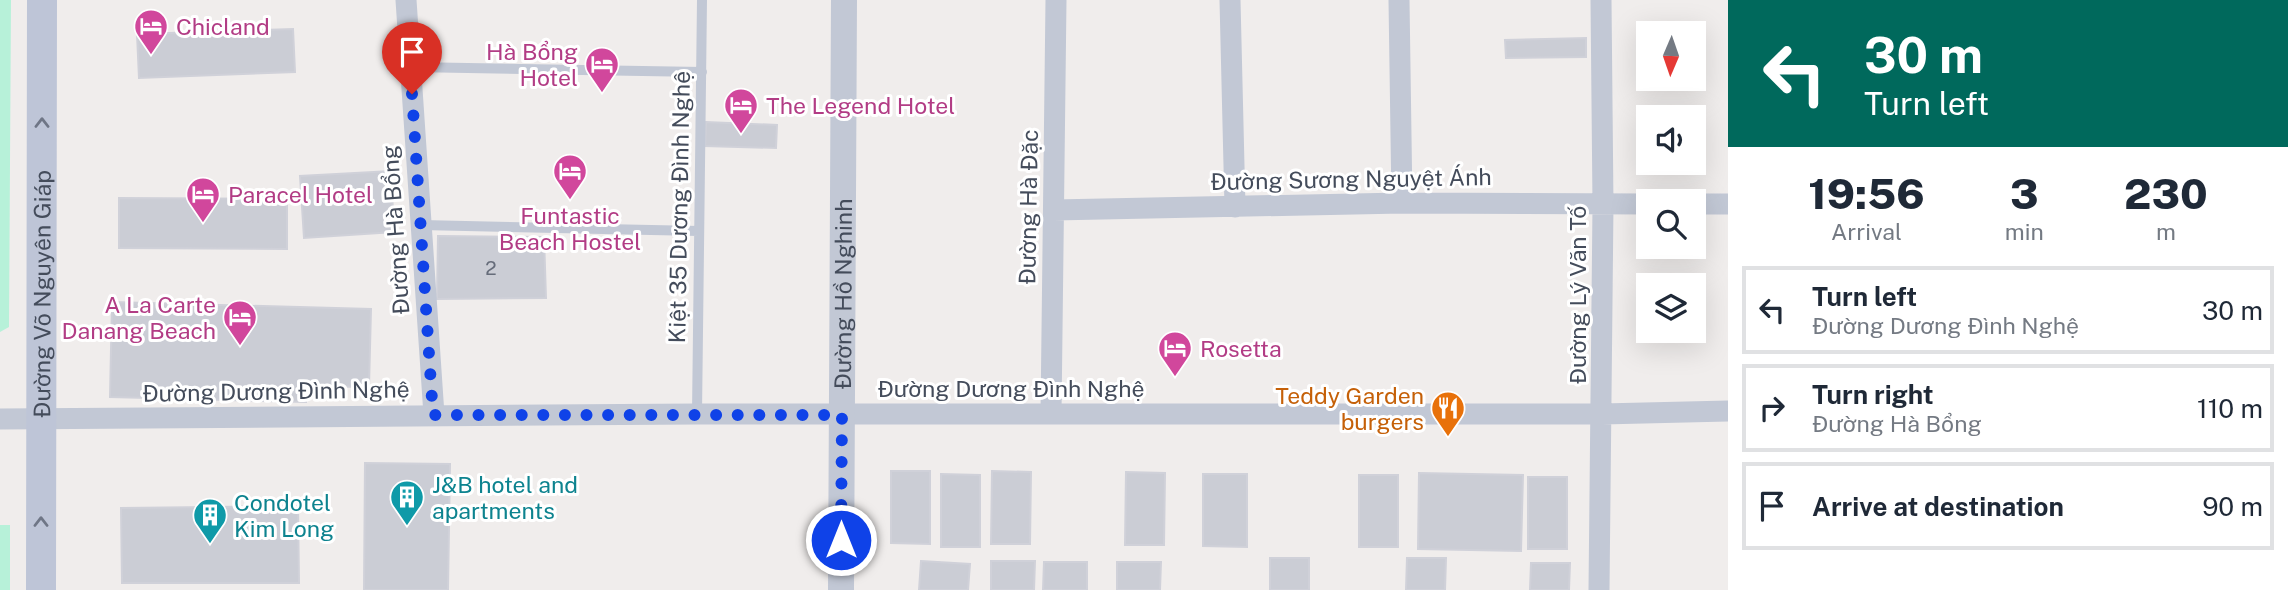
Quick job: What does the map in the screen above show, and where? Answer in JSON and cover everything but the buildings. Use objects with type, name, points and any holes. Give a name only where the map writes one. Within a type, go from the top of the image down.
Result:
[{"type":"main road","name":"Đường Võ Nguyên Giáp","points":[[41,590],[42,0]]},
{"type":"street","name":"Đường Hà Bổng","points":[[406,0],[433,415]]},
{"type":"street","name":"Đường Hồ Nghinh","points":[[841,590],[844,0]]},
{"type":"street","name":"Đường Hà Đặc","points":[[1051,414],[1056,0]]},
{"type":"street","points":[[1230,0],[1235,207]]},
{"type":"street","points":[[1399,0],[1402,203]]},
{"type":"street","name":"Đường Lý Văn Tố","points":[[1599,590],[1604,205],[1601,0]]},
{"type":"street","name":"Đường Sương Nguyệt Ánh","points":[[1054,210],[1402,203],[1636,204]]},
{"type":"street","points":[[1706,204],[1728,204]]},
{"type":"street","name":"Đường Dương Đình Nghệ","points":[[0,419],[697,414],[1602,414],[1728,411]]},
{"type":"lane","name":"Kiệt 35 Dương Đình Nghệ","points":[[697,414],[702,0]]},
{"type":"lane","points":[[411,67],[702,72]]},
{"type":"lane","points":[[421,225],[699,231]]},
{"type":"green space","points":[[0,0],[11,0],[9,327],[0,332]]},
{"type":"green space","points":[[0,525],[10,525],[10,590],[0,590]]},
{"type":"place","name":"Chicland","points":[[151,56]]},
{"type":"place","name":"Hà Bổng Hotel","points":[[602,94]]},
{"type":"place","name":"The Legend Hotel","points":[[741,135]]},
{"type":"place","name":"Funtastic Beach Hostel","points":[[570,201]]},
{"type":"place","name":"Paracel Hotel","points":[[203,224]]},
{"type":"place","name":"A La Carte Danang Beach","points":[[240,347]]},
{"type":"place","name":"Rosetta","points":[[1175,378]]},
{"type":"place","name":"Teddy Garden burgers","points":[[1448,438]]},
{"type":"place","name":"J&B hotel and apartments","points":[[407,527]]},
{"type":"place","name":"Condotel Kim Long","points":[[210,545]]},
{"type":"route","points":[[412,94],[433,415],[842,415],[841,540]]}]
